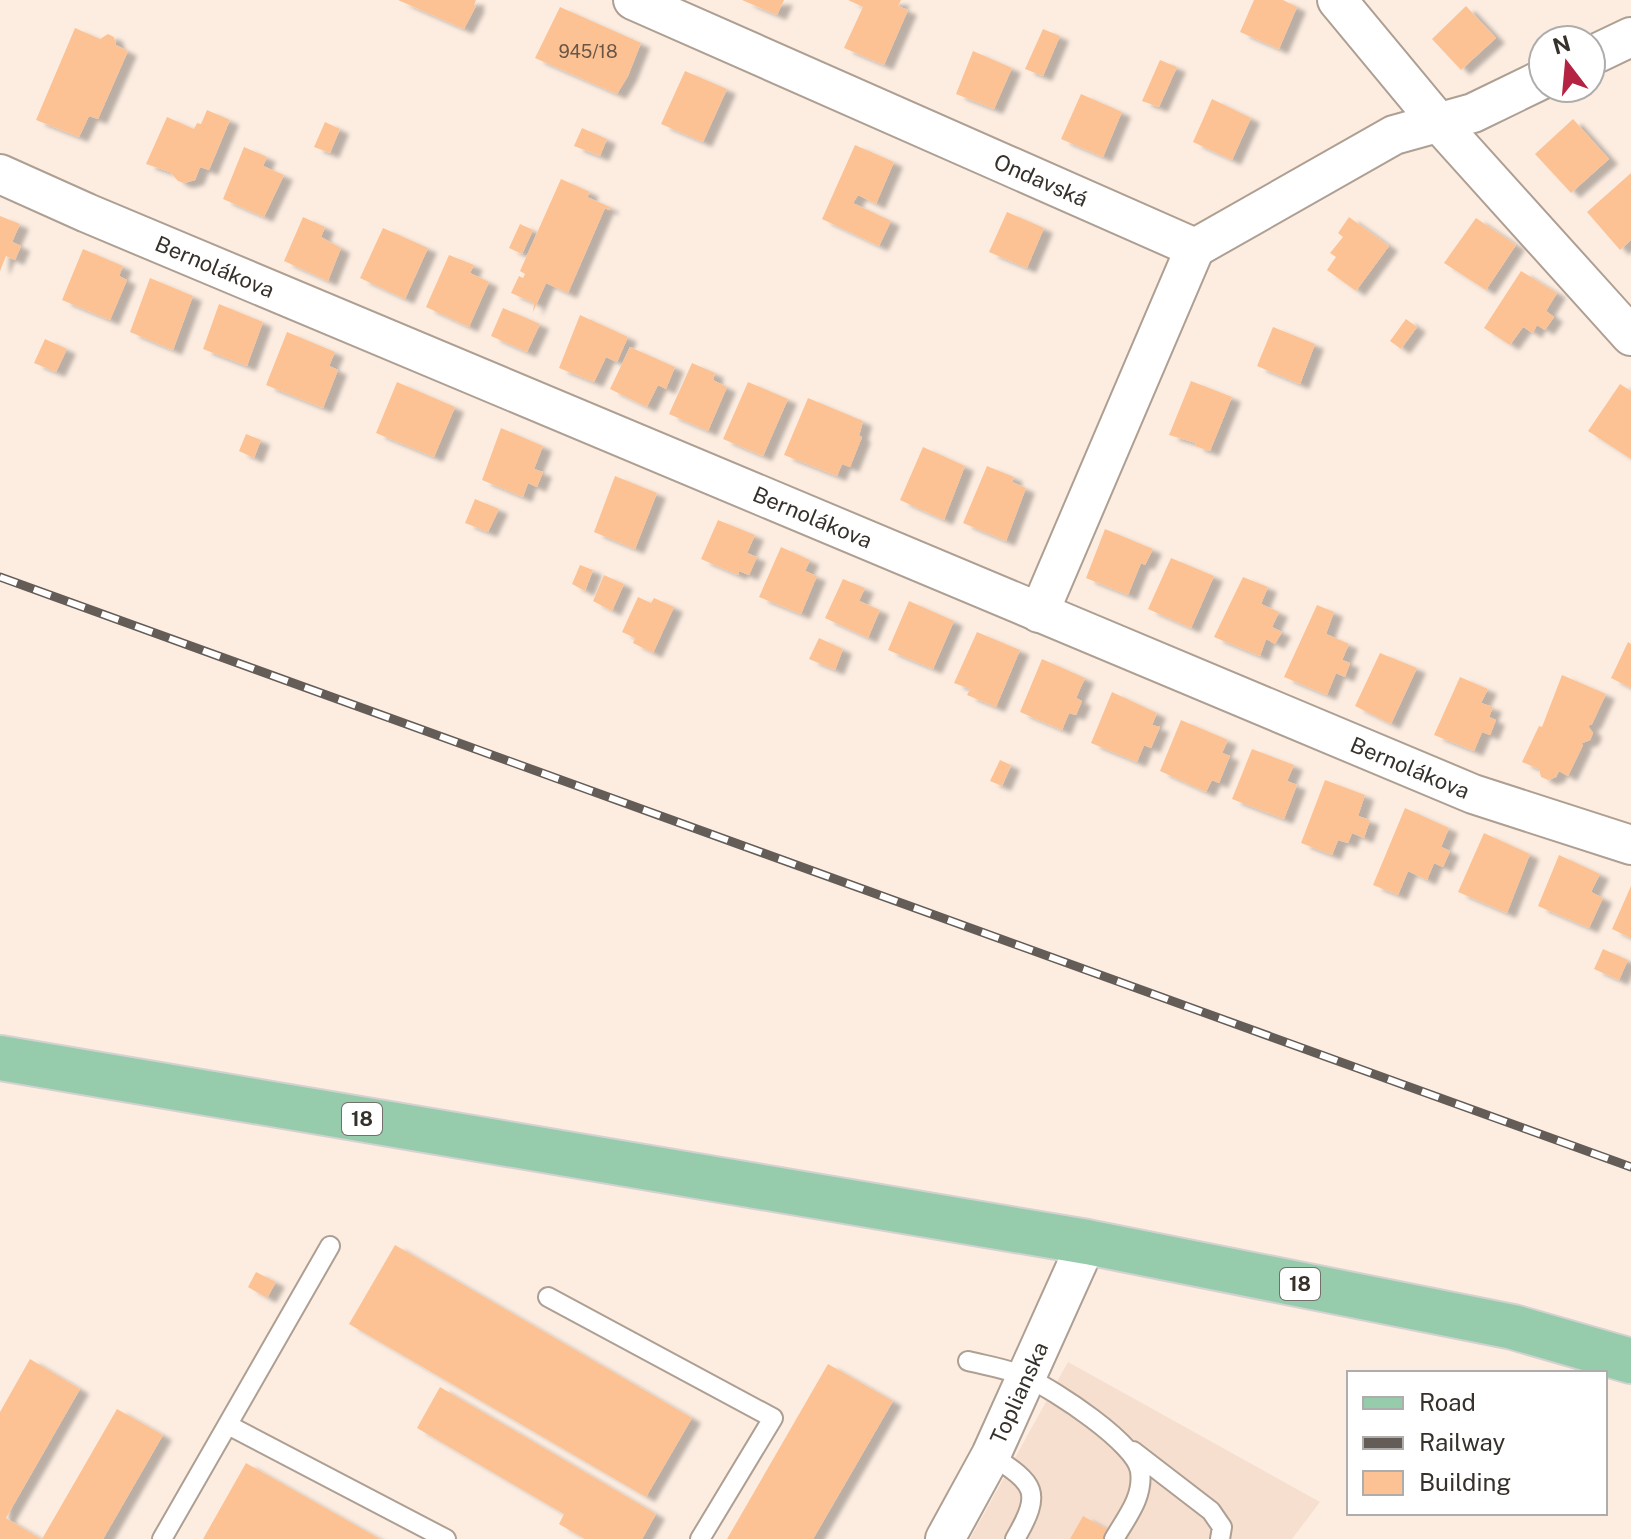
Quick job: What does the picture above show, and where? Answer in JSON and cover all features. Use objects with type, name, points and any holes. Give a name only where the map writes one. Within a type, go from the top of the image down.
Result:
[{"type":"main road","name":"18","points":[[0,1058],[1087,1242],[1513,1327],[1631,1361]]},
{"type":"street","name":"Ondavská","points":[[633,0],[1195,248]]},
{"type":"street","points":[[1337,0],[1439,123],[1631,336]]},
{"type":"street","points":[[1607,48],[1631,37]]},
{"type":"street","points":[[1039,613],[1195,248],[1394,135],[1473,113],[1527,87]]},
{"type":"street","name":"Bernolákova","points":[[0,174],[1473,794],[1631,845]]},
{"type":"street","name":"Toplianska","points":[[945,1539],[991,1455],[1087,1242]]},
{"type":"lane","points":[[162,1539],[330,1246]]},
{"type":"lane","points":[[548,1297],[773,1418],[700,1539]]},
{"type":"lane","points":[[968,1361],[1026,1377],[1065,1400],[1211,1511],[1222,1527],[1220,1539]]},
{"type":"lane","points":[[228,1425],[446,1539]]},
{"type":"lane","points":[[1114,1539],[1139,1497],[1140,1469],[1126,1445]]},
{"type":"lane","points":[[991,1455],[1016,1472],[1031,1488],[1033,1502],[1015,1539]]},
{"type":"shaded area","points":[[1068,1362],[1320,1502],[1292,1539],[970,1539]]},
{"type":"building","points":[[398,0],[476,0],[476,6],[464,29]]},
{"type":"building","points":[[742,0],[784,0],[777,15]]},
{"type":"building","points":[[848,0],[901,0],[898,6],[908,10],[884,65],[844,48],[863,7]]},
{"type":"building","points":[[1254,0],[1283,0],[1297,7],[1279,49],[1240,32]]},
{"type":"building","points":[[1466,6],[1496,38],[1461,70],[1432,39]]},
{"type":"building","points":[[560,7],[641,43],[617,94],[535,58]]},
{"type":"building","points":[[75,28],[100,39],[108,34],[114,37],[116,45],[128,51],[98,119],[89,116],[79,137],[36,120]]},
{"type":"building","points":[[1043,29],[1060,36],[1043,76],[1025,69]]},
{"type":"building","points":[[973,51],[1012,68],[994,109],[956,94]]},
{"type":"building","points":[[1160,60],[1177,67],[1159,107],[1142,101]]},
{"type":"building","points":[[685,71],[727,89],[703,142],[661,124]]},
{"type":"building","points":[[1081,94],[1122,112],[1103,157],[1061,139]]},
{"type":"building","points":[[1212,99],[1251,118],[1232,160],[1193,142]]},
{"type":"building","points":[[207,110],[230,120],[209,170],[200,167],[195,180],[184,183],[170,172],[146,164],[167,117],[194,129],[197,123],[201,124]]},
{"type":"building","points":[[1573,119],[1609,159],[1571,193],[1535,154]]},
{"type":"building","points":[[325,122],[340,129],[330,153],[314,147]]},
{"type":"building","points":[[582,128],[607,139],[600,156],[574,146]]},
{"type":"building","points":[[855,145],[894,162],[876,204],[858,195],[853,203],[891,221],[879,246],[822,219]]},
{"type":"building","points":[[244,147],[267,157],[263,166],[284,175],[264,217],[223,199]]},
{"type":"building","points":[[1631,173],[1631,240],[1620,250],[1587,212]]},
{"type":"building","points":[[561,179],[590,192],[587,197],[610,207],[609,210],[605,208],[568,293],[546,283],[533,312],[534,303],[511,293],[519,276],[523,278],[525,274],[520,271]]},
{"type":"building","points":[[1007,212],[1044,228],[1027,268],[989,252]]},
{"type":"building","points":[[0,216],[20,224],[12,242],[21,246],[15,260],[6,256],[0,271]]},
{"type":"building","points":[[303,217],[325,227],[321,237],[341,248],[328,281],[284,261]]},
{"type":"building","points":[[1349,217],[1389,246],[1356,291],[1327,270],[1336,257],[1330,253],[1343,237],[1338,233]]},
{"type":"building","points":[[1476,218],[1516,245],[1486,290],[1444,263]]},
{"type":"building","points":[[520,224],[533,230],[522,254],[509,248]]},
{"type":"building","points":[[383,228],[428,248],[405,299],[360,278]]},
{"type":"building","points":[[83,249],[123,266],[119,276],[127,280],[110,320],[62,300]]},
{"type":"building","points":[[449,255],[474,265],[470,273],[489,282],[469,327],[426,307]]},
{"type":"building","points":[[1521,271],[1557,293],[1546,311],[1554,317],[1545,330],[1537,325],[1533,333],[1523,327],[1510,345],[1484,328]]},
{"type":"building","points":[[150,278],[193,296],[173,350],[130,332]]},
{"type":"building","points":[[219,304],[263,322],[247,366],[203,349]]},
{"type":"building","points":[[503,308],[540,324],[527,352],[491,336]]},
{"type":"building","points":[[580,315],[628,337],[617,362],[606,357],[594,382],[559,368]]},
{"type":"building","points":[[1406,319],[1417,327],[1401,349],[1390,341]]},
{"type":"building","points":[[1273,327],[1315,344],[1300,384],[1257,366]]},
{"type":"building","points":[[287,332],[335,352],[329,366],[338,370],[323,408],[266,385]]},
{"type":"building","points":[[45,339],[67,349],[56,372],[34,363]]},
{"type":"building","points":[[630,347],[675,367],[666,389],[658,385],[647,407],[610,389]]},
{"type":"building","points":[[692,363],[715,373],[713,380],[727,387],[708,431],[669,414]]},
{"type":"building","points":[[1191,381],[1232,397],[1210,451],[1169,435]]},
{"type":"building","points":[[397,382],[455,407],[434,457],[376,433]]},
{"type":"building","points":[[748,382],[788,399],[763,456],[723,439]]},
{"type":"building","points":[[1620,384],[1631,391],[1631,459],[1588,431]]},
{"type":"building","points":[[808,398],[863,421],[859,436],[862,437],[850,467],[842,464],[837,476],[784,455]]},
{"type":"building","points":[[501,428],[543,446],[534,469],[543,472],[537,487],[528,483],[523,497],[482,480]]},
{"type":"building","points":[[246,434],[261,440],[254,458],[239,451]]},
{"type":"building","points":[[923,447],[965,466],[944,520],[900,500]]},
{"type":"building","points":[[987,466],[1014,477],[1012,482],[1026,488],[1006,541],[963,523]]},
{"type":"building","points":[[615,476],[657,493],[635,549],[594,532]]},
{"type":"building","points":[[475,499],[499,509],[488,532],[465,523]]},
{"type":"building","points":[[718,520],[755,535],[747,553],[757,557],[749,575],[739,571],[738,575],[701,559]]},
{"type":"building","points":[[1105,529],[1153,549],[1145,565],[1141,563],[1128,595],[1086,578]]},
{"type":"building","points":[[781,547],[810,560],[805,571],[817,576],[801,614],[759,597]]},
{"type":"building","points":[[1171,558],[1214,576],[1191,628],[1148,609]]},
{"type":"building","points":[[580,565],[593,570],[585,591],[572,584]]},
{"type":"building","points":[[604,575],[624,584],[612,611],[593,601]]},
{"type":"building","points":[[1243,577],[1268,587],[1261,604],[1279,612],[1272,627],[1282,632],[1275,644],[1266,639],[1260,656],[1214,637]]},
{"type":"building","points":[[843,579],[865,588],[859,601],[880,610],[868,638],[825,618]]},
{"type":"building","points":[[638,597],[651,603],[654,598],[674,607],[653,653],[633,643],[635,638],[622,632]]},
{"type":"building","points":[[909,601],[954,621],[933,669],[888,650]]},
{"type":"building","points":[[1317,605],[1334,612],[1326,634],[1349,644],[1342,660],[1350,663],[1345,677],[1336,673],[1327,695],[1284,677]]},
{"type":"building","points":[[977,632],[1020,650],[996,707],[967,695],[970,689],[954,683]]},
{"type":"building","points":[[819,638],[843,649],[835,670],[809,659]]},
{"type":"building","points":[[1628,642],[1631,644],[1631,688],[1611,678]]},
{"type":"building","points":[[1380,653],[1417,668],[1391,724],[1355,706]]},
{"type":"building","points":[[1042,659],[1085,678],[1076,698],[1082,701],[1076,715],[1069,713],[1062,730],[1020,712]]},
{"type":"building","points":[[1562,675],[1606,694],[1592,724],[1588,726],[1593,733],[1590,740],[1580,744],[1583,745],[1568,776],[1559,771],[1556,777],[1548,780],[1541,777],[1539,769],[1522,762],[1539,726],[1542,727]]},
{"type":"building","points":[[1460,677],[1488,689],[1481,703],[1493,707],[1489,717],[1496,720],[1490,735],[1482,732],[1474,751],[1434,735]]},
{"type":"building","points":[[1112,692],[1157,713],[1152,725],[1160,727],[1151,748],[1144,745],[1137,762],[1091,743]]},
{"type":"building","points":[[1181,720],[1228,740],[1222,753],[1230,756],[1219,783],[1212,780],[1206,792],[1160,771]]},
{"type":"building","points":[[1252,749],[1294,765],[1287,781],[1297,785],[1284,819],[1232,799]]},
{"type":"building","points":[[1000,760],[1011,765],[1002,786],[990,781]]},
{"type":"building","points":[[1325,780],[1365,795],[1358,816],[1370,820],[1364,838],[1352,833],[1348,843],[1338,840],[1332,855],[1301,843]]},
{"type":"building","points":[[1405,808],[1449,828],[1441,847],[1450,851],[1443,867],[1434,863],[1427,880],[1408,871],[1398,895],[1373,885]]},
{"type":"building","points":[[1484,833],[1530,854],[1507,913],[1458,892]]},
{"type":"building","points":[[1559,855],[1600,874],[1591,892],[1603,898],[1589,928],[1538,906]]},
{"type":"building","points":[[1631,886],[1631,938],[1612,929]]},
{"type":"building","points":[[1603,949],[1628,960],[1619,980],[1594,969]]},
{"type":"building","points":[[395,1245],[692,1418],[646,1497],[349,1324]]},
{"type":"building","points":[[256,1272],[276,1282],[267,1298],[248,1287]]},
{"type":"building","points":[[30,1359],[80,1389],[6,1518],[41,1539],[0,1539],[0,1412]]},
{"type":"building","points":[[828,1364],[893,1401],[813,1539],[727,1539]]},
{"type":"building","points":[[440,1387],[656,1514],[642,1539],[585,1539],[559,1524],[564,1514],[417,1428]]},
{"type":"building","points":[[117,1409],[163,1435],[103,1539],[42,1539]]},
{"type":"building","points":[[246,1463],[380,1539],[203,1539]]},
{"type":"building","points":[[1083,1516],[1124,1539],[1070,1539]]},
{"type":"railway","points":[[0,577],[1631,1167]]}]
